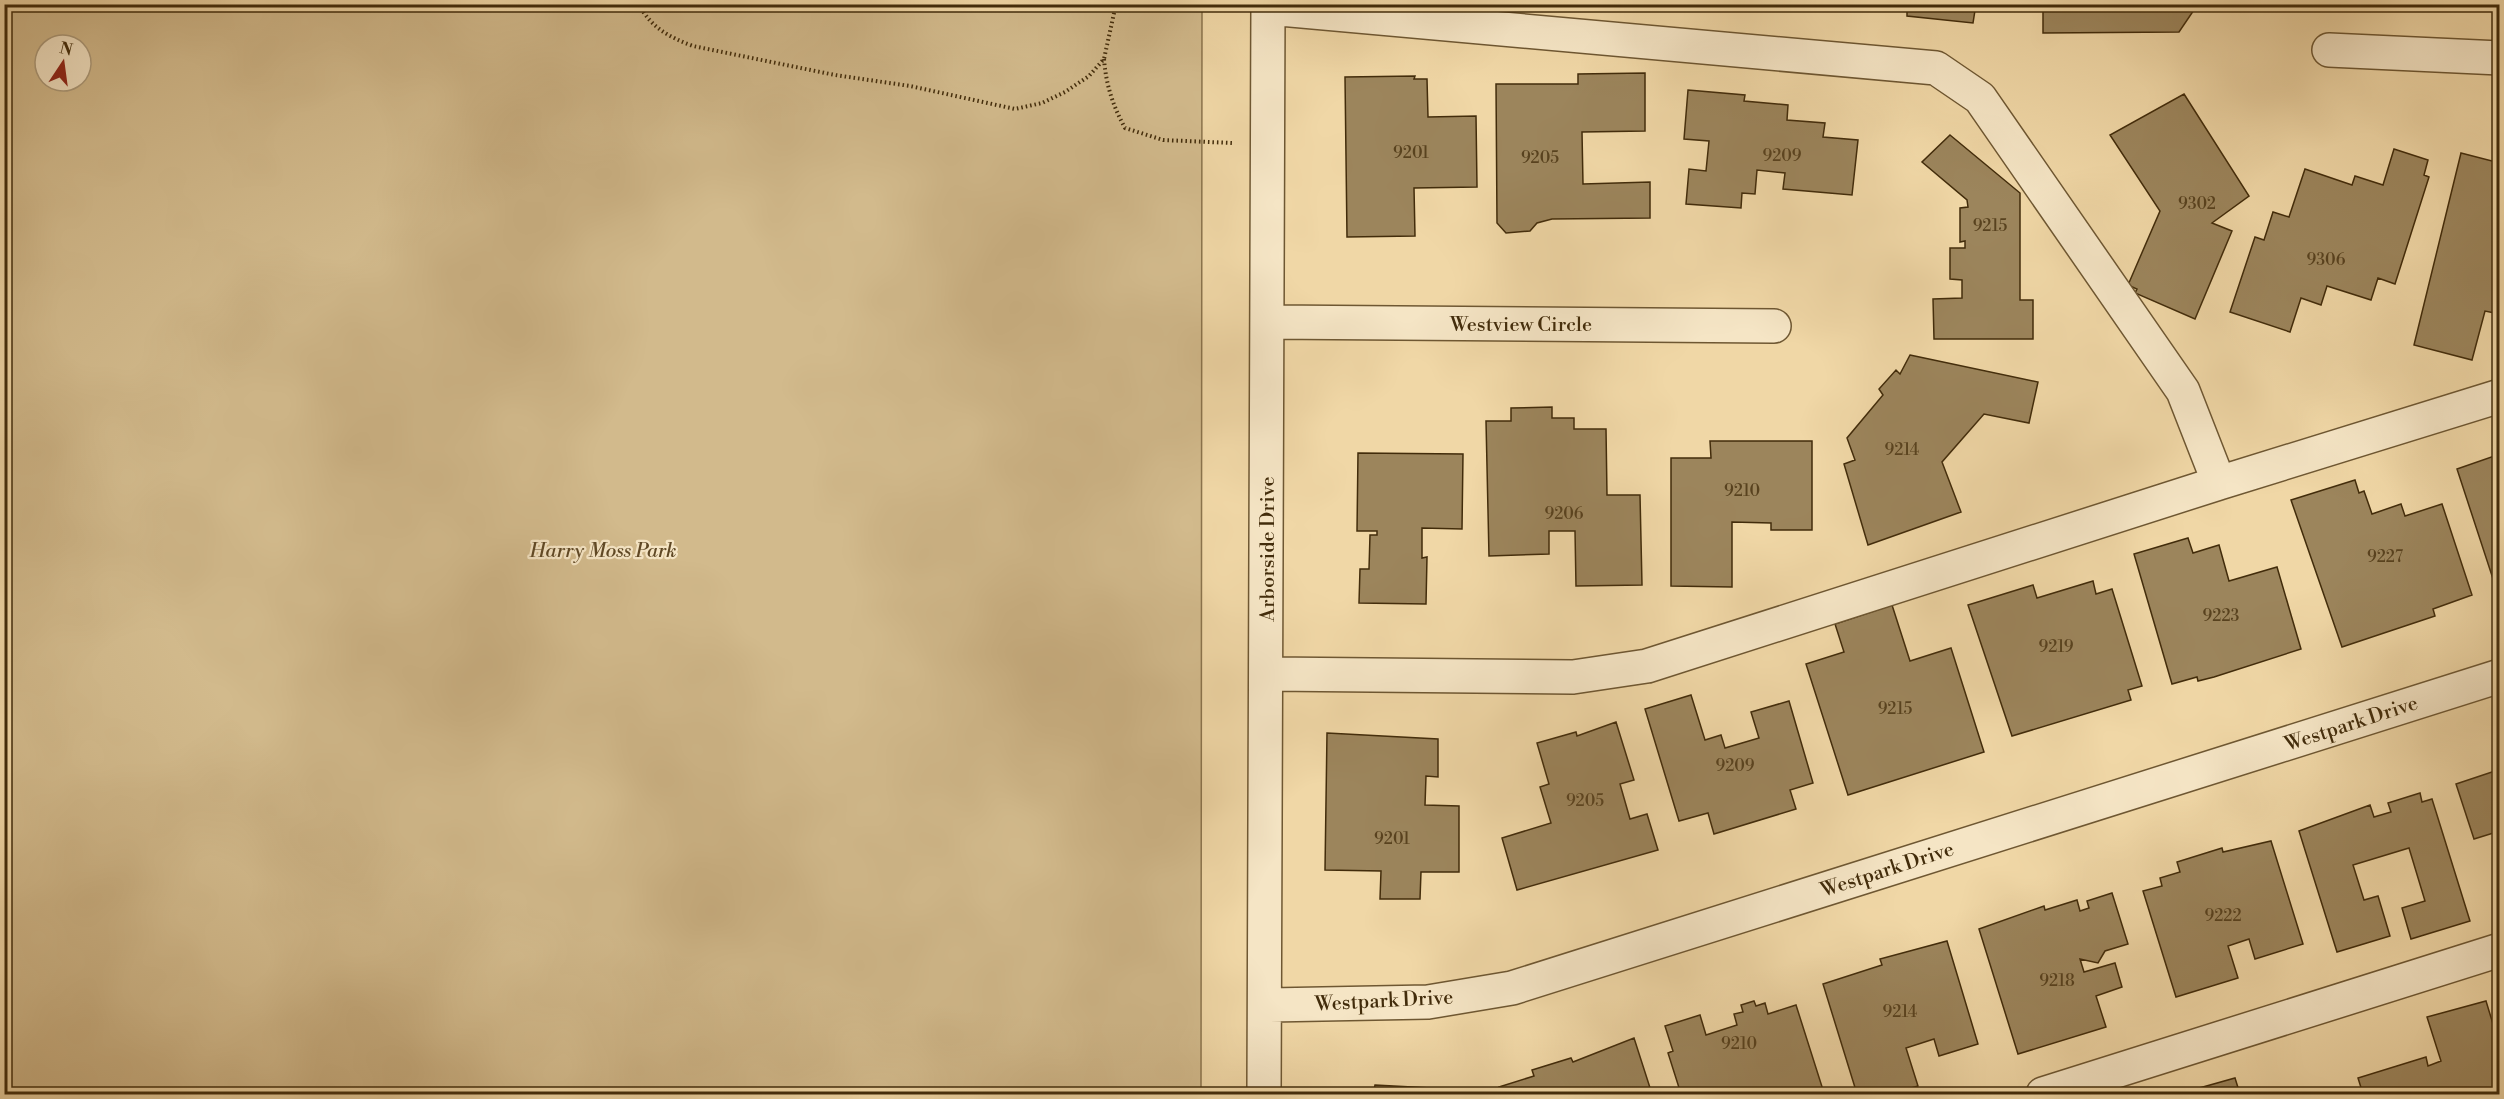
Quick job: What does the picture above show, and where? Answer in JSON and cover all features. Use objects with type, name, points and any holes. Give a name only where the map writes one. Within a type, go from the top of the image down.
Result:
[{"type":"street","name":"Arborside Drive","points":[[1264,1095],[1268,6]]},
{"type":"street","points":[[1268,6],[1936,68],[1980,98],[2183,391],[2219,483]]},
{"type":"street","points":[[2328,50],[2499,58]]},
{"type":"street","name":"Westview Circle","points":[[1268,322],[1774,326]]},
{"type":"street","points":[[1266,674],[1573,677],[1647,666],[2499,396]]},
{"type":"street","name":"Westpark Drive","points":[[1264,1005],[1428,1002],[1512,988],[2499,676]]},
{"type":"street","points":[[2043,1095],[2499,951]]},
{"type":"path","points":[[639,4],[655,27],[693,46],[835,75],[910,86],[1015,109],[1042,103],[1065,92],[1089,75],[1104,58]]},
{"type":"path","points":[[1116,4],[1104,58],[1105,79],[1113,106],[1125,128],[1163,140],[1267,144]]},
{"type":"green space","name":"Harry Moss Park","points":[[5,4],[1202,5],[1201,1094],[5,1094]]},
{"type":"building","points":[[1688,4],[1807,4],[1806,11]]},
{"type":"building","points":[[1907,4],[1976,4],[1973,23],[1907,16]]},
{"type":"building","points":[[2043,4],[2198,4],[2179,32],[2043,33]]},
{"type":"building","points":[[1645,73],[1645,131],[1582,132],[1583,184],[1650,182],[1650,218],[1552,219],[1537,223],[1530,231],[1506,233],[1497,223],[1496,84],[1578,84],[1578,74]]},
{"type":"building","points":[[1415,76],[1414,79],[1427,79],[1428,117],[1476,116],[1477,187],[1414,188],[1415,236],[1347,237],[1345,77]]},
{"type":"building","points":[[1688,90],[1745,95],[1744,101],[1788,105],[1787,120],[1825,123],[1823,137],[1858,140],[1852,195],[1783,189],[1785,173],[1757,170],[1755,194],[1742,193],[1741,208],[1686,204],[1689,169],[1706,171],[1709,141],[1684,139]]},
{"type":"building","points":[[2184,94],[2249,196],[2212,223],[2232,231],[2195,319],[2135,293],[2137,289],[2128,285],[2160,211],[2110,135]]},
{"type":"building","points":[[1950,135],[2020,193],[2020,300],[2033,300],[2033,339],[1934,339],[1933,299],[1962,298],[1962,280],[1950,279],[1950,248],[1965,248],[1965,241],[1960,242],[1960,208],[1968,207],[1967,200],[1922,162]]},
{"type":"building","points":[[2394,149],[2428,160],[2424,175],[2429,177],[2395,284],[2378,278],[2371,300],[2327,286],[2321,305],[2301,298],[2290,332],[2230,312],[2255,237],[2264,240],[2273,212],[2289,217],[2305,169],[2352,185],[2355,176],[2383,185]]},
{"type":"building","points":[[2461,153],[2500,163],[2500,314],[2485,311],[2472,360],[2414,345]]},
{"type":"building","points":[[1910,355],[2038,382],[2029,423],[1984,414],[1942,462],[1961,512],[1868,545],[1844,464],[1855,460],[1847,438],[1883,395],[1879,389],[1896,370],[1900,374]]},
{"type":"building","points":[[1552,407],[1552,418],[1574,418],[1574,429],[1606,429],[1607,495],[1640,495],[1642,585],[1576,586],[1575,531],[1549,531],[1549,554],[1489,556],[1486,421],[1511,421],[1511,408]]},
{"type":"building","points":[[1710,441],[1812,441],[1812,530],[1771,530],[1771,523],[1732,522],[1732,587],[1671,586],[1671,458],[1711,458]]},
{"type":"building","points":[[1358,453],[1463,454],[1462,529],[1422,528],[1422,558],[1427,557],[1426,604],[1359,603],[1360,569],[1369,569],[1370,535],[1377,535],[1377,531],[1357,531]]},
{"type":"building","points":[[2500,454],[2500,584],[2495,585],[2457,469]]},
{"type":"building","points":[[2355,480],[2359,493],[2364,491],[2372,514],[2401,504],[2405,516],[2442,504],[2472,595],[2433,609],[2435,616],[2342,647],[2291,500]]},
{"type":"building","points":[[2188,538],[2193,553],[2219,545],[2229,581],[2277,567],[2301,649],[2214,677],[2198,681],[2197,677],[2172,684],[2134,554]]},
{"type":"building","points":[[2093,581],[2096,594],[2112,589],[2142,686],[2128,690],[2131,700],[2012,736],[1968,605],[2033,585],[2037,598]]},
{"type":"building","points":[[1892,605],[1910,661],[1951,648],[1984,752],[1848,795],[1806,664],[1844,652],[1835,624]]},
{"type":"building","points":[[1691,695],[1705,740],[1721,735],[1725,748],[1759,738],[1751,712],[1789,701],[1813,783],[1790,790],[1796,809],[1714,834],[1708,813],[1679,821],[1645,709]]},
{"type":"building","points":[[1616,722],[1634,780],[1620,784],[1630,819],[1647,814],[1658,850],[1517,890],[1502,838],[1551,823],[1540,787],[1549,784],[1537,743],[1576,732],[1577,736]]},
{"type":"building","points":[[1327,733],[1438,739],[1438,777],[1426,776],[1425,805],[1459,806],[1459,872],[1421,872],[1420,899],[1380,899],[1381,871],[1325,870]]},
{"type":"building","points":[[2500,763],[2500,831],[2474,839],[2456,784],[2498,770],[2496,764]]},
{"type":"building","points":[[2420,793],[2422,802],[2432,799],[2470,921],[2411,939],[2402,908],[2425,901],[2409,848],[2353,865],[2364,900],[2378,896],[2390,936],[2337,952],[2299,831],[2370,805],[2374,817],[2391,812],[2388,803]]},
{"type":"building","points":[[2271,841],[2303,944],[2255,959],[2249,939],[2228,946],[2238,978],[2176,997],[2143,891],[2162,886],[2160,878],[2180,872],[2177,862],[2222,848],[2223,852]]},
{"type":"building","points":[[2112,893],[2128,944],[2105,951],[2098,963],[2080,959],[2084,972],[2115,963],[2122,987],[2096,996],[2106,1027],[2018,1054],[1979,929],[2044,906],[2045,910],[2077,900],[2080,911],[2089,908],[2087,901]]},
{"type":"building","points":[[1947,941],[1978,1044],[1939,1056],[1934,1039],[1906,1048],[1918,1086],[1891,1094],[1857,1094],[1823,984],[1882,965],[1880,959]]},
{"type":"building","points":[[1754,1001],[1756,1006],[1765,1003],[1768,1014],[1796,1005],[1824,1093],[1786,1094],[1784,1090],[1771,1094],[1681,1094],[1668,1053],[1673,1051],[1665,1026],[1700,1015],[1706,1035],[1737,1025],[1734,1014],[1743,1012],[1741,1005]]},
{"type":"building","points":[[2486,1001],[2500,1047],[2500,1094],[2363,1094],[2358,1078],[2426,1057],[2428,1066],[2441,1061],[2427,1017]]},
{"type":"building","points":[[1634,1038],[1652,1094],[1502,1094],[1499,1087],[1534,1076],[1532,1070],[1571,1058],[1573,1062]]},
{"type":"building","points":[[2235,1078],[2240,1094],[2178,1094]]},
{"type":"building","points":[[1375,1085],[1468,1090],[1468,1094],[1339,1094],[1339,1088],[1374,1090]]}]
